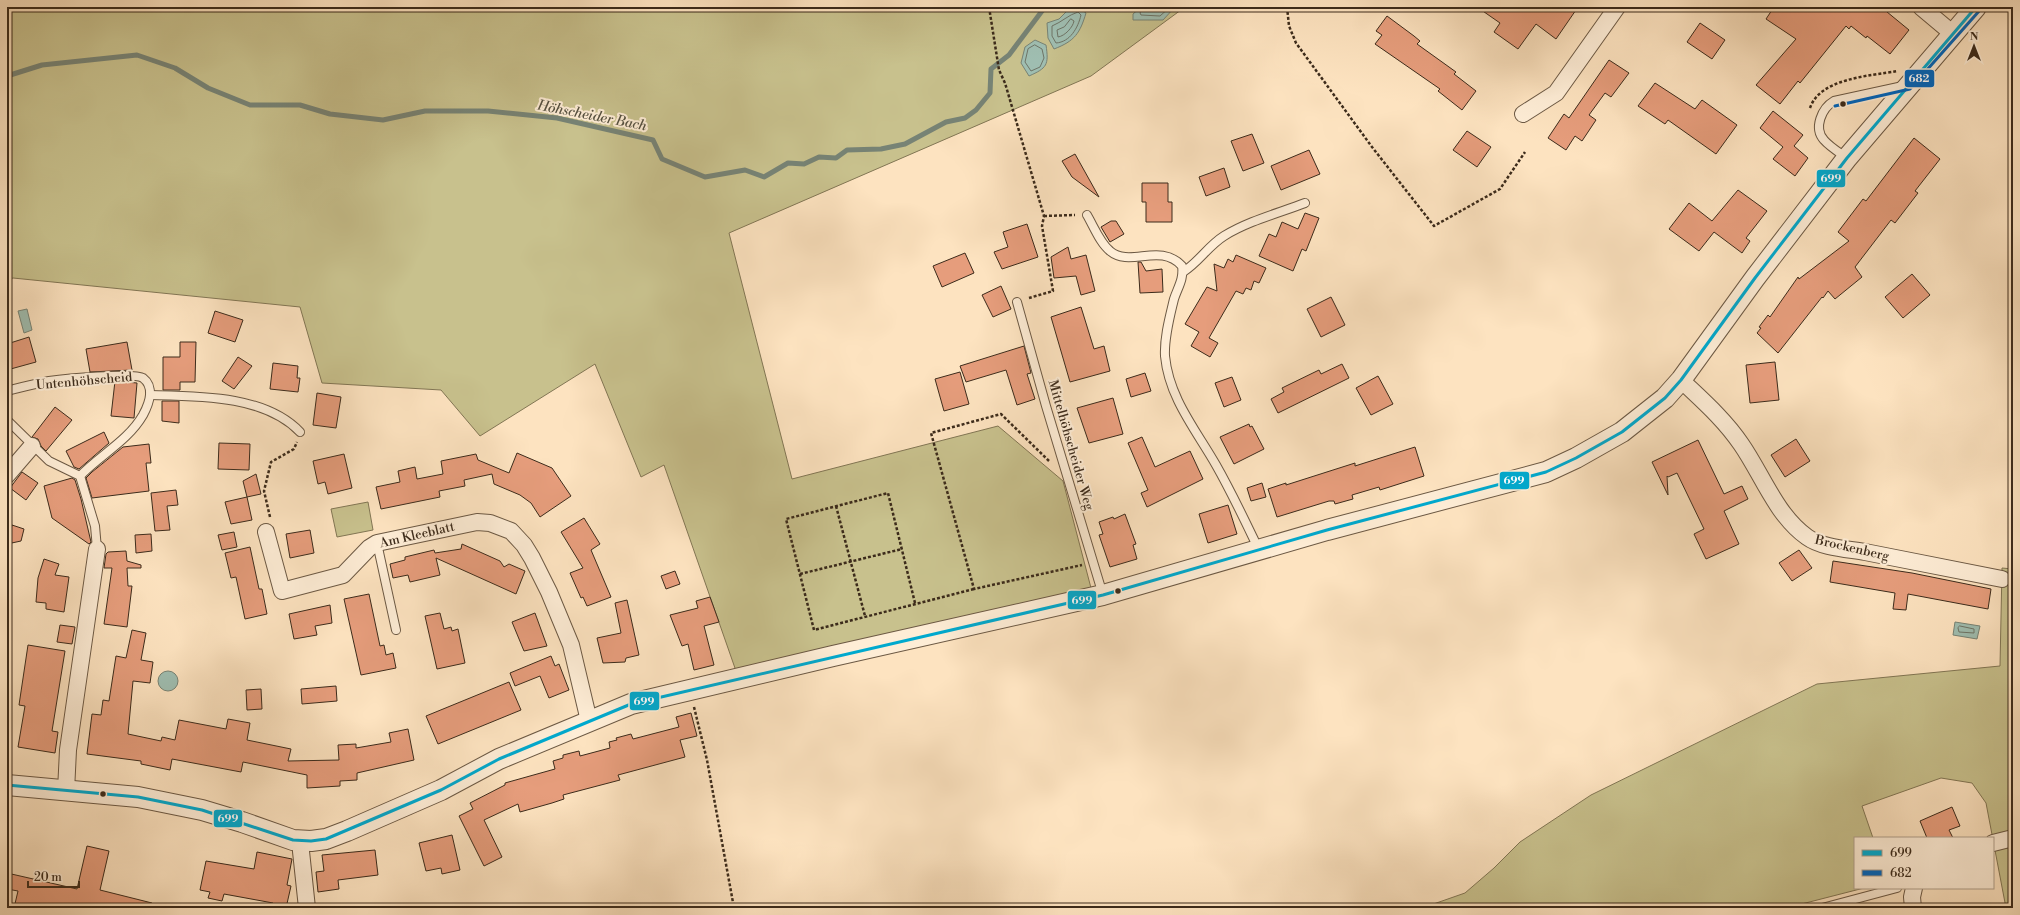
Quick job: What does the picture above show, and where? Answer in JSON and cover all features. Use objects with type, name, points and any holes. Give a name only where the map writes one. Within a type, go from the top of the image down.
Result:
[{"type":"street","points":[[1523,114],[1556,94],[1617,7]]},
{"type":"street","points":[[1921,7],[1952,33]]},
{"type":"street","points":[[7,786],[138,797],[169,802],[242,822],[300,842],[326,839],[441,790],[476,771],[631,704],[689,689],[1102,595],[1327,530],[1546,472],[1576,458],[1622,432],[1653,408],[1681,380],[1751,283],[1847,158],[1907,85],[1976,7]]},
{"type":"street","name":"Brockenberg","points":[[1681,380],[1725,422],[1778,505],[1800,531],[1808,538],[1834,546],[2002,579]]},
{"type":"street","points":[[7,475],[32,446]]},
{"type":"street","name":"Am Kleeblatt","points":[[266,532],[282,591],[343,575],[369,548],[377,543],[477,522],[490,523],[511,531],[524,545],[549,592],[570,645],[589,721]]},
{"type":"street","points":[[66,791],[68,750],[97,549]]},
{"type":"street","points":[[1994,843],[2013,838]]},
{"type":"street","points":[[300,842],[307,908]]},
{"type":"street","points":[[1913,908],[1912,897],[1914,889]]},
{"type":"lane","points":[[1847,158],[1823,140],[1820,125],[1821,114],[1825,107],[1834,101],[1845,98],[1907,85]]},
{"type":"lane","points":[[1183,272],[1195,265],[1212,245],[1224,236],[1305,203]]},
{"type":"lane","points":[[1087,215],[1103,244],[1114,255],[1168,256],[1182,266],[1183,272],[1175,298],[1166,339],[1165,354],[1168,373],[1177,400],[1228,486],[1259,550]]},
{"type":"lane","name":"Mittelhöhscheider Weg","points":[[1018,302],[1067,478],[1102,595]]},
{"type":"lane","name":"Untenhöhscheid","points":[[7,391],[50,381],[130,376],[142,377],[146,381],[150,396]]},
{"type":"lane","points":[[80,476],[90,466],[105,457],[134,427],[143,414],[150,396],[208,397],[242,403],[290,421],[300,432]]},
{"type":"lane","points":[[7,420],[32,446],[55,465],[80,476],[95,526],[97,549]]},
{"type":"lane","points":[[377,543],[396,630]]},
{"type":"lane","points":[[1822,908],[1893,889]]},
{"type":"path","points":[[989,7],[999,70],[1005,83],[1044,216],[1042,226],[1052,291],[1018,302]]},
{"type":"path","points":[[1287,7],[1289,26],[1296,44],[1390,172],[1434,226],[1500,189],[1525,152]]},
{"type":"path","points":[[1044,216],[1087,215]]},
{"type":"path","points":[[974,589],[931,433],[1001,414],[1067,478]]},
{"type":"path","points":[[266,532],[270,520],[264,491],[271,462],[294,450],[300,432]]},
{"type":"path","points":[[915,603],[888,493],[786,519],[814,630],[915,603],[1092,563]]},
{"type":"path","points":[[836,506],[865,616]]},
{"type":"path","points":[[800,574],[902,549]]},
{"type":"path","points":[[689,689],[707,760],[734,908]]},
{"type":"shaded area","points":[[7,7],[1185,7],[1091,76],[729,233],[792,479],[998,426],[1063,481],[1091,588],[736,671],[664,465],[641,477],[595,364],[480,436],[441,390],[322,383],[300,307],[13,278],[7,280]]},
{"type":"shaded area","points":[[368,502],[373,530],[337,537],[331,509]]},
{"type":"shaded area","points":[[2002,568],[2013,569],[2013,908],[2006,908],[1994,845],[1994,837],[1992,837],[1986,803],[1972,783],[1941,778],[1862,806],[1873,837],[1854,837],[1854,889],[1860,889],[1786,908],[1422,908],[1465,893],[1494,868],[1520,842],[1591,795],[1817,684],[2000,666]]},
{"type":"water","points":[[1141,7],[1175,7],[1163,20],[1133,20],[1133,14]]},
{"type":"water","points":[[1079,8],[1086,13],[1076,36],[1067,43],[1054,49],[1048,38],[1047,23],[1059,19],[1067,11]]},
{"type":"water","points":[[1035,40],[1046,45],[1047,61],[1040,71],[1029,76],[1021,63],[1025,47]]},
{"type":"water","points":[[27,309],[32,330],[24,333],[18,311]]},
{"type":"water","points":[[1955,622],[1980,626],[1977,639],[1953,635]]},
{"type":"water","points":[[168,671],[175,674],[178,681],[175,688],[168,691],[161,688],[158,681],[161,674]]},
{"type":"building","points":[[1477,7],[1578,7],[1556,39],[1536,24],[1518,49],[1494,32],[1500,23]]},
{"type":"building","points":[[1774,7],[1881,7],[1909,30],[1890,54],[1867,36],[1866,38],[1851,26],[1849,29],[1846,26],[1800,83],[1798,81],[1780,104],[1756,85],[1796,39],[1766,19]]},
{"type":"building","points":[[1387,16],[1420,41],[1417,44],[1456,72],[1454,74],[1476,91],[1462,110],[1438,91],[1440,89],[1375,44],[1382,35],[1376,31]]},
{"type":"building","points":[[1700,23],[1725,40],[1712,59],[1687,42]]},
{"type":"building","points":[[1609,60],[1629,73],[1611,97],[1605,93],[1589,115],[1596,120],[1582,141],[1575,136],[1566,150],[1548,138],[1564,114],[1569,118]]},
{"type":"building","points":[[1655,83],[1695,109],[1702,100],[1737,125],[1716,154],[1668,120],[1665,124],[1638,106]]},
{"type":"building","points":[[1773,111],[1803,135],[1794,146],[1808,158],[1795,176],[1773,159],[1783,147],[1760,128]]},
{"type":"building","points":[[1467,131],[1491,147],[1477,167],[1453,150]]},
{"type":"building","points":[[1252,134],[1264,163],[1243,171],[1231,141]]},
{"type":"building","points":[[1914,138],[1940,159],[1915,191],[1918,193],[1895,223],[1891,220],[1855,267],[1862,277],[1835,299],[1828,291],[1778,353],[1757,333],[1761,328],[1759,327],[1768,315],[1770,317],[1798,277],[1799,279],[1849,241],[1838,232],[1863,199],[1866,201]]},
{"type":"building","points":[[1309,150],[1320,174],[1281,190],[1271,166]]},
{"type":"building","points":[[1075,154],[1099,197],[1072,177],[1062,161]]},
{"type":"building","points":[[1224,168],[1230,187],[1206,196],[1199,177]]},
{"type":"building","points":[[1142,183],[1168,183],[1168,202],[1172,202],[1172,222],[1146,222],[1146,202],[1142,202]]},
{"type":"building","points":[[1738,190],[1767,211],[1746,238],[1750,241],[1742,253],[1714,232],[1699,251],[1669,229],[1689,203],[1712,221]]},
{"type":"building","points":[[1305,213],[1319,218],[1306,251],[1302,249],[1293,271],[1259,256],[1269,234],[1276,237],[1282,222],[1298,229]]},
{"type":"building","points":[[1111,221],[1116,221],[1124,234],[1110,242],[1101,227]]},
{"type":"building","points":[[1027,224],[1038,257],[1002,269],[994,252],[1008,247],[1003,232]]},
{"type":"building","points":[[1068,247],[1071,259],[1086,255],[1095,291],[1081,295],[1076,276],[1054,278],[1051,257]]},
{"type":"building","points":[[965,253],[974,273],[942,287],[933,266]]},
{"type":"building","points":[[1236,255],[1266,268],[1259,283],[1254,281],[1251,290],[1246,288],[1243,294],[1236,291],[1209,338],[1218,343],[1210,357],[1191,346],[1199,332],[1185,324],[1207,287],[1217,291],[1214,264],[1224,268],[1228,259],[1233,262]]},
{"type":"building","points":[[1138,262],[1141,262],[1146,271],[1162,269],[1163,292],[1140,293]]},
{"type":"building","points":[[1912,274],[1930,295],[1903,318],[1885,297]]},
{"type":"building","points":[[1001,286],[1011,309],[993,317],[982,295]]},
{"type":"building","points":[[1331,297],[1345,325],[1321,337],[1307,309]]},
{"type":"building","points":[[1081,307],[1094,349],[1104,346],[1110,371],[1070,382],[1051,317]]},
{"type":"building","points":[[215,311],[243,320],[235,342],[208,333]]},
{"type":"building","points":[[29,337],[36,362],[7,370],[7,344]]},
{"type":"building","points":[[127,342],[132,370],[90,372],[86,349]]},
{"type":"building","points":[[180,342],[196,342],[195,382],[180,382],[180,390],[163,390],[163,357],[180,357]]},
{"type":"building","points":[[1024,346],[1031,373],[1027,374],[1035,399],[1017,405],[1006,370],[966,382],[960,366]]},
{"type":"building","points":[[238,357],[252,366],[234,389],[222,381]]},
{"type":"building","points":[[1775,362],[1779,400],[1750,403],[1746,365]]},
{"type":"building","points":[[273,363],[298,366],[297,378],[300,378],[298,392],[270,389]]},
{"type":"building","points":[[1342,364],[1349,378],[1278,413],[1271,399],[1284,392],[1282,388],[1319,370],[1321,374]]},
{"type":"building","points":[[960,372],[969,404],[944,411],[935,379]]},
{"type":"building","points":[[1145,373],[1151,391],[1131,397],[1126,379]]},
{"type":"building","points":[[1378,376],[1393,404],[1371,415],[1356,388]]},
{"type":"building","points":[[1232,377],[1241,400],[1224,407],[1215,383]]},
{"type":"building","points":[[115,381],[137,383],[134,418],[111,416]]},
{"type":"building","points":[[317,393],[341,397],[336,428],[313,425]]},
{"type":"building","points":[[1113,398],[1123,434],[1089,443],[1077,408]]},
{"type":"building","points":[[162,401],[179,401],[179,423],[162,421]]},
{"type":"building","points":[[55,407],[72,420],[46,451],[41,446],[38,439],[32,437]]},
{"type":"building","points":[[1249,424],[1250,427],[1252,426],[1264,449],[1234,464],[1220,437]]},
{"type":"building","points":[[104,432],[109,443],[79,469],[74,467],[66,451]]},
{"type":"building","points":[[1142,437],[1155,467],[1190,451],[1203,479],[1147,507],[1141,493],[1148,490],[1128,443]]},
{"type":"building","points":[[1796,439],[1810,461],[1785,477],[1771,455]]},
{"type":"building","points":[[1698,440],[1724,494],[1742,486],[1748,499],[1724,511],[1739,544],[1706,559],[1694,534],[1704,529],[1677,473],[1668,477],[1667,476],[1668,495],[1652,462]]},
{"type":"building","points":[[219,443],[250,444],[249,470],[218,469]]},
{"type":"building","points":[[149,444],[151,463],[146,463],[149,491],[92,498],[86,478],[92,472],[123,447]]},
{"type":"building","points":[[1415,447],[1424,476],[1380,490],[1379,487],[1352,495],[1353,499],[1335,504],[1334,501],[1329,501],[1277,517],[1268,489],[1286,483],[1286,485],[1355,463],[1355,466]]},
{"type":"building","points":[[517,453],[552,468],[571,496],[540,517],[531,503],[520,495],[494,484],[492,474],[464,480],[465,486],[439,491],[440,497],[381,509],[376,487],[400,482],[398,471],[415,467],[417,479],[443,474],[441,461],[476,454],[478,460],[509,473]]},
{"type":"building","points":[[344,454],[352,488],[328,494],[325,482],[318,484],[313,461]]},
{"type":"building","points":[[22,472],[38,483],[26,500],[10,488]]},
{"type":"building","points":[[256,474],[261,494],[247,497],[243,481]]},
{"type":"building","points":[[72,478],[75,480],[81,499],[91,542],[89,544],[52,518],[44,486]]},
{"type":"building","points":[[1262,483],[1266,497],[1251,501],[1247,488]]},
{"type":"building","points":[[176,490],[178,505],[167,506],[170,530],[155,531],[151,493]]},
{"type":"building","points":[[247,497],[252,520],[231,524],[225,502]]},
{"type":"building","points":[[1228,505],[1237,534],[1208,543],[1199,514]]},
{"type":"building","points":[[1125,514],[1136,544],[1133,545],[1137,559],[1110,567],[1099,535],[1103,534],[1099,522],[1113,517],[1114,519]]},
{"type":"building","points":[[584,518],[600,544],[591,550],[611,597],[587,606],[583,597],[581,598],[570,573],[583,568],[561,532]]},
{"type":"building","points":[[12,525],[24,529],[21,541],[7,544]]},
{"type":"building","points":[[310,530],[314,553],[290,558],[286,534]]},
{"type":"building","points":[[234,532],[237,547],[222,550],[218,535]]},
{"type":"building","points":[[151,534],[152,551],[136,553],[135,535]]},
{"type":"building","points":[[462,544],[500,561],[504,567],[509,564],[525,571],[516,594],[436,558],[440,575],[410,582],[408,575],[393,578],[390,564],[405,560],[405,557],[434,550],[435,553],[461,549]]},
{"type":"building","points":[[250,547],[259,589],[262,589],[267,614],[245,619],[236,577],[231,578],[225,553]]},
{"type":"building","points":[[1799,550],[1812,568],[1792,581],[1779,563]]},
{"type":"building","points":[[126,551],[127,561],[141,565],[141,568],[127,568],[128,586],[132,586],[127,627],[104,624],[112,568],[104,568],[106,554],[108,552]]},
{"type":"building","points":[[44,559],[59,564],[55,575],[69,577],[64,612],[46,609],[46,603],[36,602],[38,578]]},
{"type":"building","points":[[1833,561],[1912,573],[1991,589],[1988,609],[1908,594],[1906,610],[1893,609],[1895,593],[1830,582]]},
{"type":"building","points":[[675,571],[680,584],[666,589],[661,576]]},
{"type":"building","points":[[369,594],[380,646],[384,645],[386,655],[393,653],[396,668],[361,675],[344,599]]},
{"type":"building","points":[[710,597],[719,622],[704,626],[714,665],[694,670],[688,644],[682,646],[670,615],[698,608],[696,601]]},
{"type":"building","points":[[627,600],[639,655],[626,658],[625,662],[603,663],[597,638],[621,633],[615,603]]},
{"type":"building","points":[[330,605],[332,623],[315,626],[317,635],[294,639],[289,614]]},
{"type":"building","points":[[440,613],[444,629],[451,627],[452,631],[458,629],[465,663],[437,669],[425,616]]},
{"type":"building","points":[[535,613],[547,646],[524,651],[512,622]]},
{"type":"building","points":[[60,625],[75,627],[72,644],[57,642]]},
{"type":"building","points":[[132,630],[146,633],[141,660],[153,662],[150,683],[133,681],[128,734],[161,741],[162,737],[175,740],[179,720],[226,729],[228,719],[250,723],[247,740],[291,749],[288,761],[339,760],[338,745],[356,744],[356,748],[391,742],[389,733],[408,729],[414,760],[357,773],[357,780],[340,781],[340,786],[307,788],[307,775],[243,762],[241,772],[172,759],[170,770],[141,764],[141,761],[87,754],[92,714],[101,715],[103,700],[109,701],[116,656],[126,658]]},
{"type":"building","points":[[28,645],[65,651],[52,731],[58,732],[55,753],[18,747],[25,706],[19,705]]},
{"type":"building","points":[[551,656],[555,666],[559,664],[569,690],[549,698],[540,676],[515,686],[510,673]]},
{"type":"building","points":[[509,682],[521,710],[438,744],[426,716]]},
{"type":"building","points":[[336,686],[337,701],[302,704],[301,689]]},
{"type":"building","points":[[261,689],[262,709],[247,710],[246,690]]},
{"type":"building","points":[[691,713],[697,736],[680,740],[685,757],[618,775],[620,780],[563,795],[564,799],[552,803],[520,812],[518,804],[484,820],[502,857],[484,866],[459,816],[473,809],[470,803],[505,785],[505,783],[555,769],[553,761],[563,758],[563,755],[579,751],[580,756],[610,748],[609,742],[617,740],[616,738],[631,734],[633,739],[679,727],[676,717]]},
{"type":"building","points":[[1952,807],[1960,826],[1949,830],[1952,837],[1927,837],[1920,821]]},
{"type":"building","points":[[452,835],[460,870],[442,874],[441,868],[426,871],[419,843]]},
{"type":"building","points":[[87,846],[109,851],[100,890],[152,903],[151,908],[14,908],[18,891],[7,889],[7,873],[77,889]]},
{"type":"building","points":[[375,850],[378,875],[338,880],[339,889],[318,892],[316,872],[324,871],[322,855]]},
{"type":"building","points":[[257,852],[292,859],[287,885],[291,886],[286,908],[272,908],[273,903],[224,894],[222,901],[208,898],[210,892],[200,890],[206,861],[254,869]]},
{"type":"waterway","name":"Höhscheider Bach","points":[[7,76],[42,65],[137,55],[175,68],[208,88],[250,105],[300,105],[330,114],[383,120],[425,111],[488,111],[557,118],[653,140],[662,159],[705,177],[745,170],[764,177],[788,163],[804,164],[819,157],[836,158],[847,150],[881,149],[905,144],[946,122],[965,118],[976,110],[990,93],[991,69],[1009,55],[1045,7]]},
{"type":"transit line","name":"699","points":[[7,785],[138,797],[202,810],[293,840],[311,841],[326,839],[441,790],[499,759],[631,704],[1103,595],[1327,530],[1546,472],[1576,458],[1622,432],[1665,398],[1681,380],[1755,278],[1847,158],[1976,7]]},
{"type":"transit line","name":"682","points":[[1835,106],[1910,89],[1980,10]]}]
